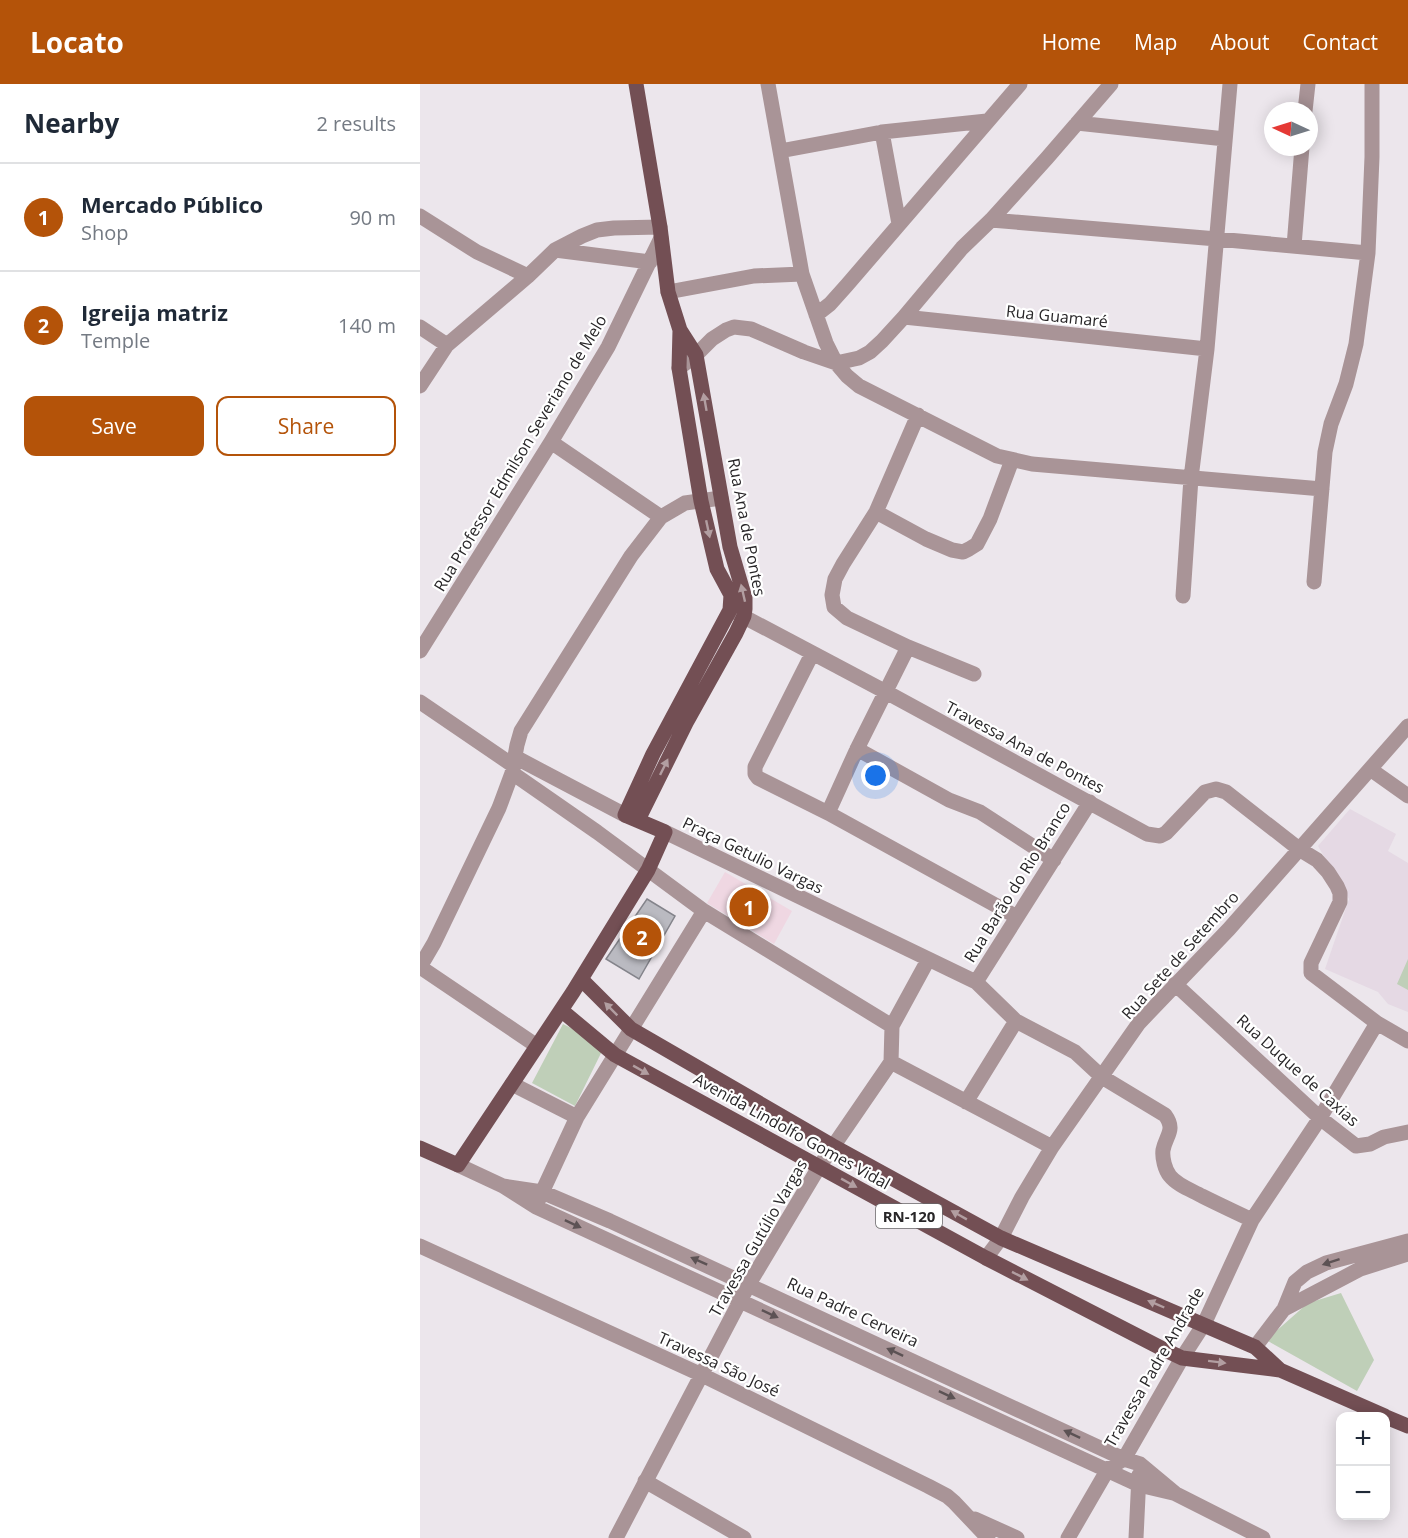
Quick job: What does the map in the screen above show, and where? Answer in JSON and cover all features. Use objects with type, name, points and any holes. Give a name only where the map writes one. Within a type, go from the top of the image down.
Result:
[{"type":"main road","name":"Rua Ana de Pontes","points":[[631,818],[653,754],[745,598],[730,547],[696,355],[680,330],[668,292],[661,232],[636,84]]},
{"type":"main road","name":"Rua Ana de Pontes","points":[[680,330],[679,368],[701,501],[717,569],[731,595],[731,601],[737,613]]},
{"type":"main road","points":[[690,432],[710,428]]},
{"type":"main road","name":"Praça Getulio Vargas","points":[[631,818],[665,832]]},
{"type":"main road","points":[[458,1165],[581,979],[648,870],[665,832]]},
{"type":"main road","name":"Avenida Lindolfo Gomes Vidal","points":[[581,979],[631,1029],[833,1146],[1001,1238],[1255,1347],[1280,1370]]},
{"type":"main road","name":"Avenida Lindolfo Gomes Vidal","points":[[561,1010],[615,1055],[986,1258],[1182,1358],[1280,1370],[1374,1412]]},
{"type":"main road","name":"Rua Padre Cerveira","points":[[420,1148],[458,1165]]},
{"type":"main road","name":"Avenida Lindolfo Gomes Vidal","points":[[1390,1419],[1408,1426]]},
{"type":"street","points":[[768,84],[802,274],[826,343],[836,363],[859,386],[998,456],[1012,460],[1032,464],[1322,489]]},
{"type":"street","points":[[679,368],[712,339],[734,327],[762,333],[804,352],[836,363],[859,358],[870,352],[962,248],[991,220],[1047,158],[1111,84]]},
{"type":"street","points":[[1183,596],[1191,478],[1207,349],[1230,84]]},
{"type":"street","points":[[1306,102],[1308,84]]},
{"type":"street","points":[[1314,582],[1326,452],[1331,424],[1346,384],[1356,344],[1368,253],[1372,84]]},
{"type":"street","points":[[816,315],[830,304],[1016,86]]},
{"type":"street","points":[[780,151],[882,132],[987,121]]},
{"type":"street","points":[[1077,123],[1225,139]]},
{"type":"street","points":[[882,132],[899,224]]},
{"type":"street","points":[[1294,246],[1301,156]]},
{"type":"street","points":[[420,216],[477,252],[528,276]]},
{"type":"street","points":[[991,220],[1368,253]]},
{"type":"street","points":[[420,386],[447,345],[555,250],[597,230],[614,228],[661,232]]},
{"type":"street","name":"Rua Professor Edmilson Severiano de Melo","points":[[420,651],[608,347],[650,262],[661,232]]},
{"type":"street","points":[[555,250],[650,262]]},
{"type":"street","points":[[668,292],[754,276],[802,274]]},
{"type":"street","name":"Rua Guamaré","points":[[904,316],[1207,349]]},
{"type":"street","points":[[420,327],[447,345]]},
{"type":"street","points":[[918,415],[876,512],[835,579],[832,595],[834,607],[847,618],[908,647],[974,674]]},
{"type":"street","points":[[551,442],[661,517]]},
{"type":"street","points":[[876,512],[926,539],[963,552],[977,544],[990,519],[1012,460]]},
{"type":"street","points":[[537,1046],[420,967],[434,944],[499,808],[514,766],[521,731],[631,556],[661,517],[685,503],[722,498]]},
{"type":"street","name":"Travessa Ana de Pontes","points":[[737,613],[1147,834],[1160,836],[1166,834],[1210,789],[1222,790],[1293,844]]},
{"type":"street","points":[[828,813],[908,647]]},
{"type":"street","points":[[812,654],[755,767],[755,774],[758,778],[828,813],[1017,917]]},
{"type":"street","name":"Praça Getulio Vargas","points":[[420,702],[514,766],[704,911],[892,1026]]},
{"type":"street","name":"Rua Sete de Setembro","points":[[986,1258],[1001,1238],[1052,1147],[1139,1023],[1229,929],[1293,844],[1370,769],[1408,726]]},
{"type":"street","points":[[857,749],[949,800],[980,812],[1054,860]]},
{"type":"street","name":"Praça Getulio Vargas","points":[[514,766],[631,818]]},
{"type":"street","points":[[1370,769],[1408,796]]},
{"type":"street","name":"Rua Barão do Rio Branco","points":[[975,982],[1090,802]]},
{"type":"street","name":"Praça Getulio Vargas","points":[[665,832],[975,982],[1016,1021],[1075,1052],[1102,1077],[1165,1115],[1171,1128],[1163,1153],[1167,1172],[1171,1178],[1252,1220]]},
{"type":"street","points":[[1293,844],[1317,860],[1328,872],[1337,886],[1340,897],[1340,902],[1311,963],[1311,973],[1377,1023],[1408,1041]]},
{"type":"street","points":[[536,1207],[577,1117],[704,911]]},
{"type":"street","points":[[928,960],[892,1026],[891,1062],[1052,1147]]},
{"type":"street","name":"Rua Duque de Caxias","points":[[1175,984],[1320,1118],[1356,1146],[1408,1132]]},
{"type":"street","points":[[966,1102],[1016,1021]]},
{"type":"street","name":"Travessa Padre Andrade","points":[[1068,1538],[1108,1470],[1124,1459],[1204,1324],[1252,1220],[1320,1118],[1377,1023]]},
{"type":"street","name":"Travessa Gutúlio Vargas","points":[[616,1538],[749,1284],[819,1167],[891,1062]]},
{"type":"street","points":[[512,1084],[577,1117]]},
{"type":"street","name":"Rua Padre Cerveira","points":[[458,1165],[503,1186],[536,1207],[1139,1485],[1176,1494]]},
{"type":"street","name":"Rua Padre Cerveira","points":[[503,1186],[542,1192],[621,1226],[1124,1459],[1140,1464],[1176,1494],[1263,1538]]},
{"type":"street","points":[[1284,1309],[1357,1262],[1408,1241]]},
{"type":"street","name":"Travessa São José","points":[[420,1246],[702,1375],[928,1486],[947,1496],[988,1538]]},
{"type":"street","points":[[1255,1347],[1284,1309],[1295,1282],[1306,1272],[1326,1263],[1357,1262],[1408,1254]]},
{"type":"street","points":[[1136,1538],[1140,1464]]},
{"type":"street","points":[[645,1481],[744,1538]]},
{"type":"street","points":[[969,1517],[1017,1538]]},
{"type":"shaded area","points":[[1350,809],[1396,834],[1388,851],[1408,863],[1408,1012],[1388,1004],[1378,992],[1325,969],[1349,899],[1318,846]]},
{"type":"shaded area","points":[[725,872],[792,911],[774,944],[707,903]]},
{"type":"green space","points":[[1408,959],[1408,990],[1397,984]]},
{"type":"green space","points":[[563,1024],[605,1045],[575,1106],[532,1083]]},
{"type":"green space","points":[[1341,1293],[1374,1360],[1357,1391],[1266,1340],[1308,1303]]},
{"type":"building","points":[[647,899],[675,916],[639,979],[606,959]]},
{"type":"place","name":"Mercado Público","points":[[749,907]]},
{"type":"place","name":"Igreija matriz","points":[[642,937]]}]
